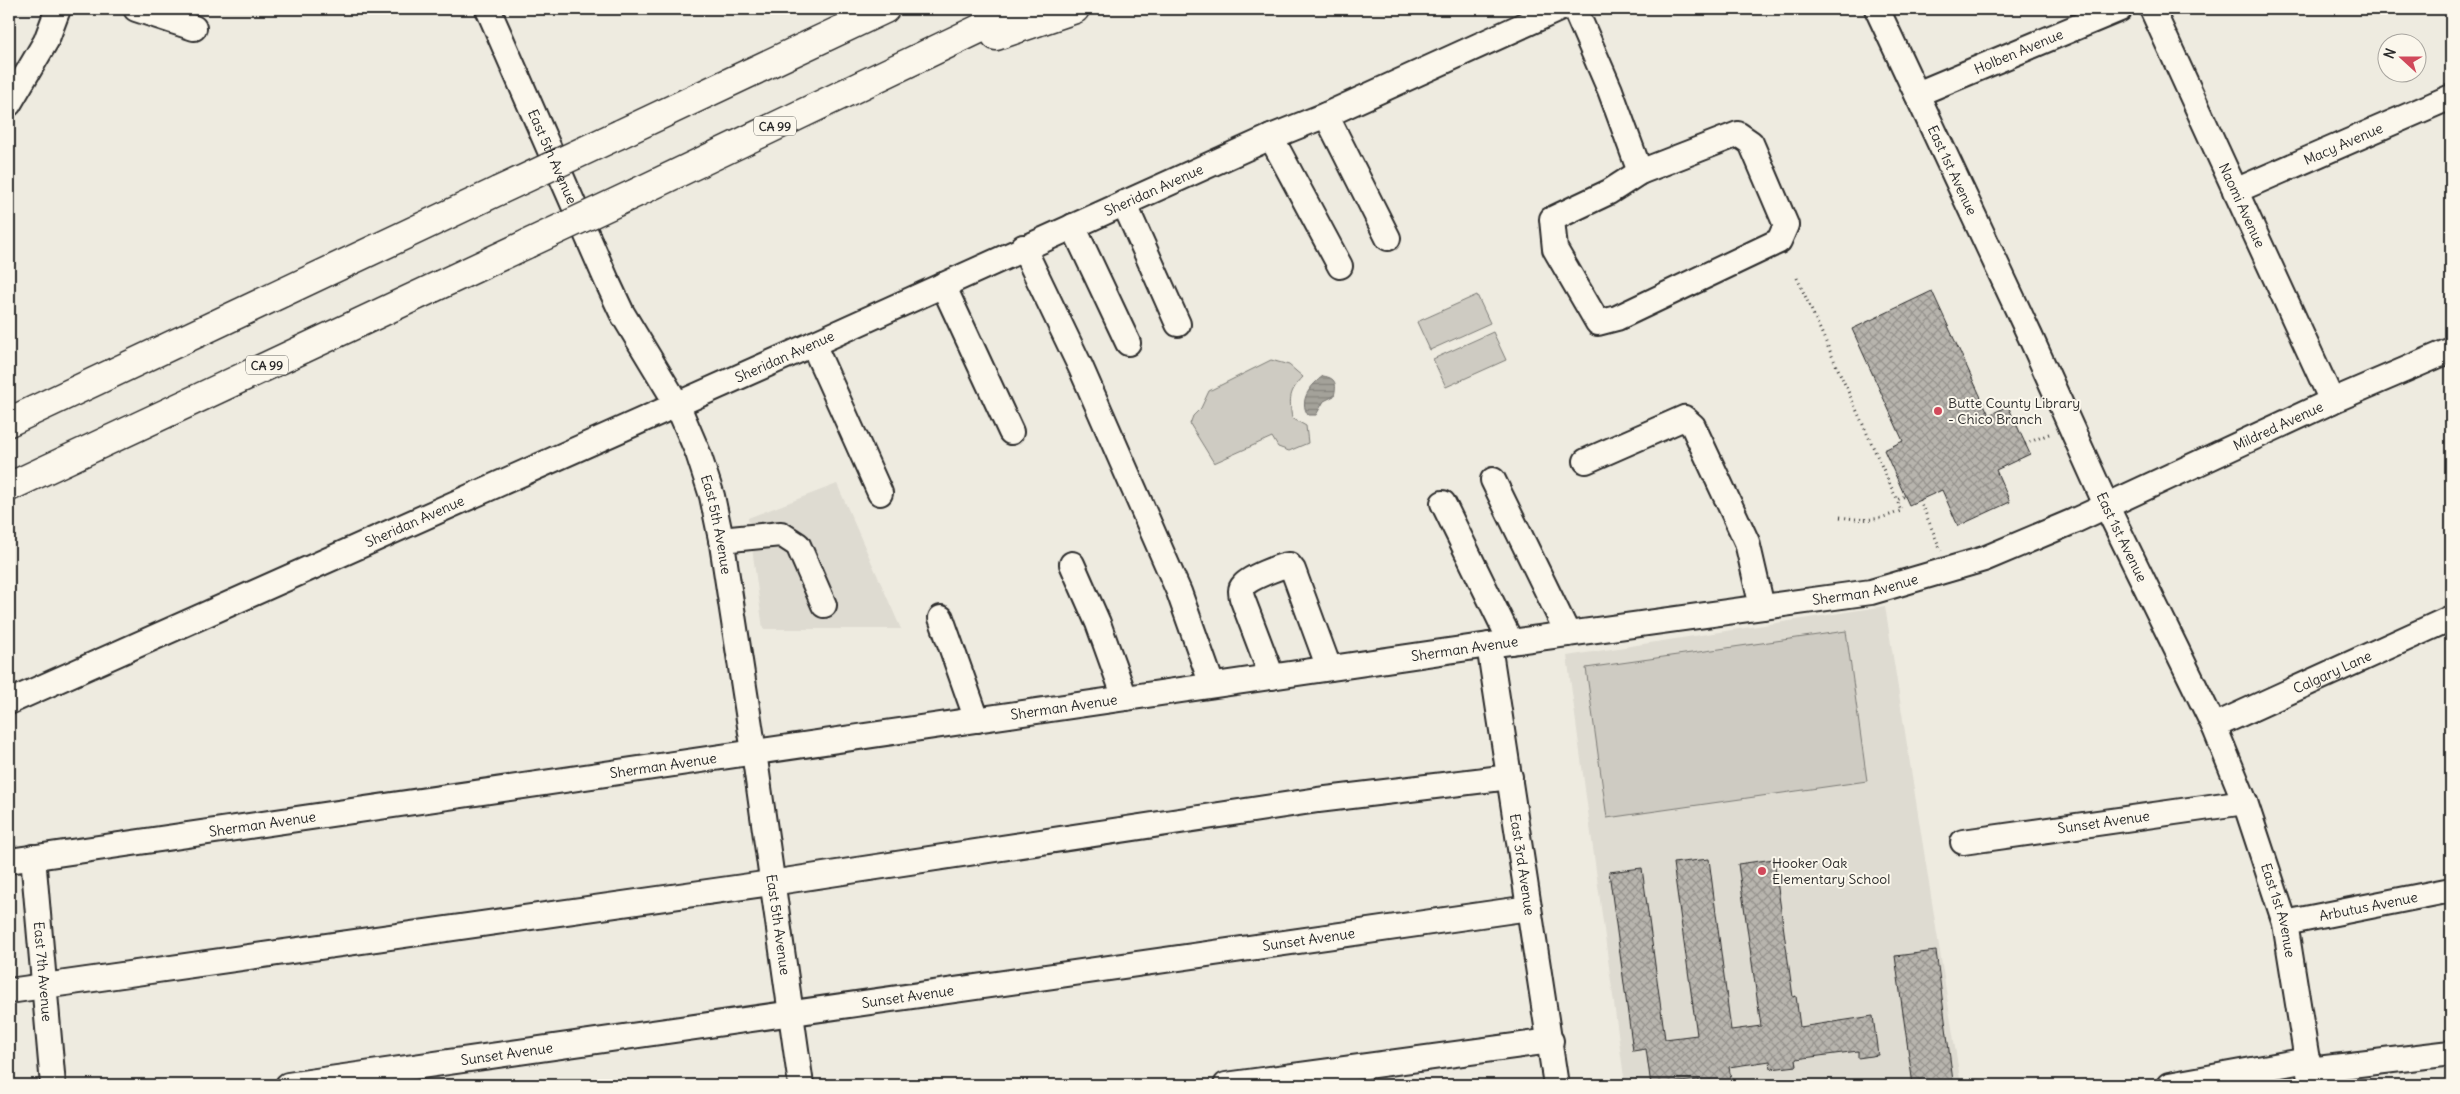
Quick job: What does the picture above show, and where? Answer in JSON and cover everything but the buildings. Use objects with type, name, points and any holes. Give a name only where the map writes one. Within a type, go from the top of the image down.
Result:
[{"type":"highway","points":[[9,422],[885,9]]},
{"type":"highway","name":"CA 99","points":[[9,487],[638,192],[1021,9]]},
{"type":"highway","points":[[913,60],[1013,32],[1075,9]]},
{"type":"street","points":[[9,104],[46,41],[58,9]]},
{"type":"street","points":[[136,9],[194,28]]},
{"type":"street","name":"East 5th Avenue","points":[[488,9],[622,313],[677,404],[698,453],[712,496],[721,540],[754,752],[801,1085]]},
{"type":"street","name":"Sheridan Avenue","points":[[9,702],[943,286],[1023,248],[1271,137],[1326,115],[1559,9]]},
{"type":"street","points":[[1575,9],[1610,90],[1640,172]]},
{"type":"street","name":"East 1st Avenue","points":[[1877,9],[2030,336],[2107,507],[2214,726],[2245,802],[2285,923],[2309,1072]]},
{"type":"street","name":"Holben Avenue","points":[[1918,94],[2120,9]]},
{"type":"street","name":"Naomi Avenue","points":[[2152,9],[2332,401]]},
{"type":"street","name":"Macy Avenue","points":[[2235,191],[2451,97]]},
{"type":"street","points":[[1326,115],[1388,238]]},
{"type":"street","points":[[1738,134],[1751,143],[1786,225],[1780,241],[1617,318],[1598,323],[1555,249],[1552,219],[1609,192],[1640,172],[1738,134]]},
{"type":"street","points":[[1271,137],[1340,266]]},
{"type":"street","points":[[1124,203],[1178,324]]},
{"type":"street","points":[[1074,226],[1128,343]]},
{"type":"street","points":[[1023,248],[1077,359],[1179,592],[1212,685]]},
{"type":"street","points":[[943,286],[1011,432]]},
{"type":"street","points":[[813,344],[880,493]]},
{"type":"street","name":"Mildred Avenue","points":[[2107,507],[2332,401],[2451,350]]},
{"type":"street","points":[[1586,461],[1684,418],[1693,426],[1747,542],[1762,607]]},
{"type":"street","points":[[1494,480],[1568,634]]},
{"type":"street","name":"East 3rd Avenue","points":[[1444,503],[1500,643],[1510,777],[1551,1041],[1556,1085]]},
{"type":"street","name":"Sherman Avenue","points":[[9,861],[1500,643],[1871,592],[1984,558],[2107,507]]},
{"type":"street","points":[[721,540],[781,534],[798,545],[824,605]]},
{"type":"street","points":[[1072,564],[1098,622],[1125,698]]},
{"type":"street","points":[[1272,676],[1242,598],[1241,590],[1246,582],[1282,566],[1289,565],[1294,570],[1329,668]]},
{"type":"street","points":[[941,618],[977,720]]},
{"type":"street","name":"Calgary Lane","points":[[2214,726],[2451,618]]},
{"type":"street","points":[[9,991],[772,883],[1318,800],[1510,777]]},
{"type":"street","name":"Sunset Avenue","points":[[1963,842],[2245,802]]},
{"type":"street","name":"East 7th Avenue","points":[[33,857],[53,1085]]},
{"type":"street","name":"Arbutus Avenue","points":[[2285,923],[2451,890]]},
{"type":"street","name":"Sunset Avenue","points":[[288,1085],[1529,908]]},
{"type":"street","points":[[1226,1085],[1551,1041]]},
{"type":"street","points":[[2176,1085],[2309,1072],[2451,1053]]},
{"type":"path","points":[[1797,278],[1902,511],[1868,521],[1840,517]]},
{"type":"path","points":[[2026,444],[2049,434]]},
{"type":"path","points":[[1897,500],[1905,496]]},
{"type":"path","points":[[1920,500],[1941,552]]},
{"type":"shaded area","points":[[1477,295],[1490,323],[1430,350],[1417,322]]},
{"type":"shaded area","points":[[1493,332],[1506,360],[1446,387],[1433,359]]},
{"type":"shaded area","points":[[1271,360],[1289,365],[1303,377],[1291,395],[1290,405],[1292,418],[1306,426],[1308,443],[1289,451],[1278,447],[1272,437],[1214,463],[1190,424],[1193,416],[1201,408],[1209,391]]},
{"type":"shaded area","points":[[1323,376],[1333,380],[1334,396],[1324,401],[1316,415],[1308,415],[1304,404],[1305,398],[1310,388]]},
{"type":"shaded area","points":[[837,484],[901,629],[763,629],[748,518]]},
{"type":"shaded area","name":"Hooker Oak Elementary School","points":[[1885,606],[1961,1085],[1625,1085],[1567,656]]},
{"type":"shaded area","points":[[1846,631],[1867,781],[1607,818],[1586,668]]},
{"type":"place","name":"Butte County Library - Chico Branch","points":[[1938,411]]},
{"type":"place","name":"Hooker Oak Elementary School","points":[[1762,871]]}]
